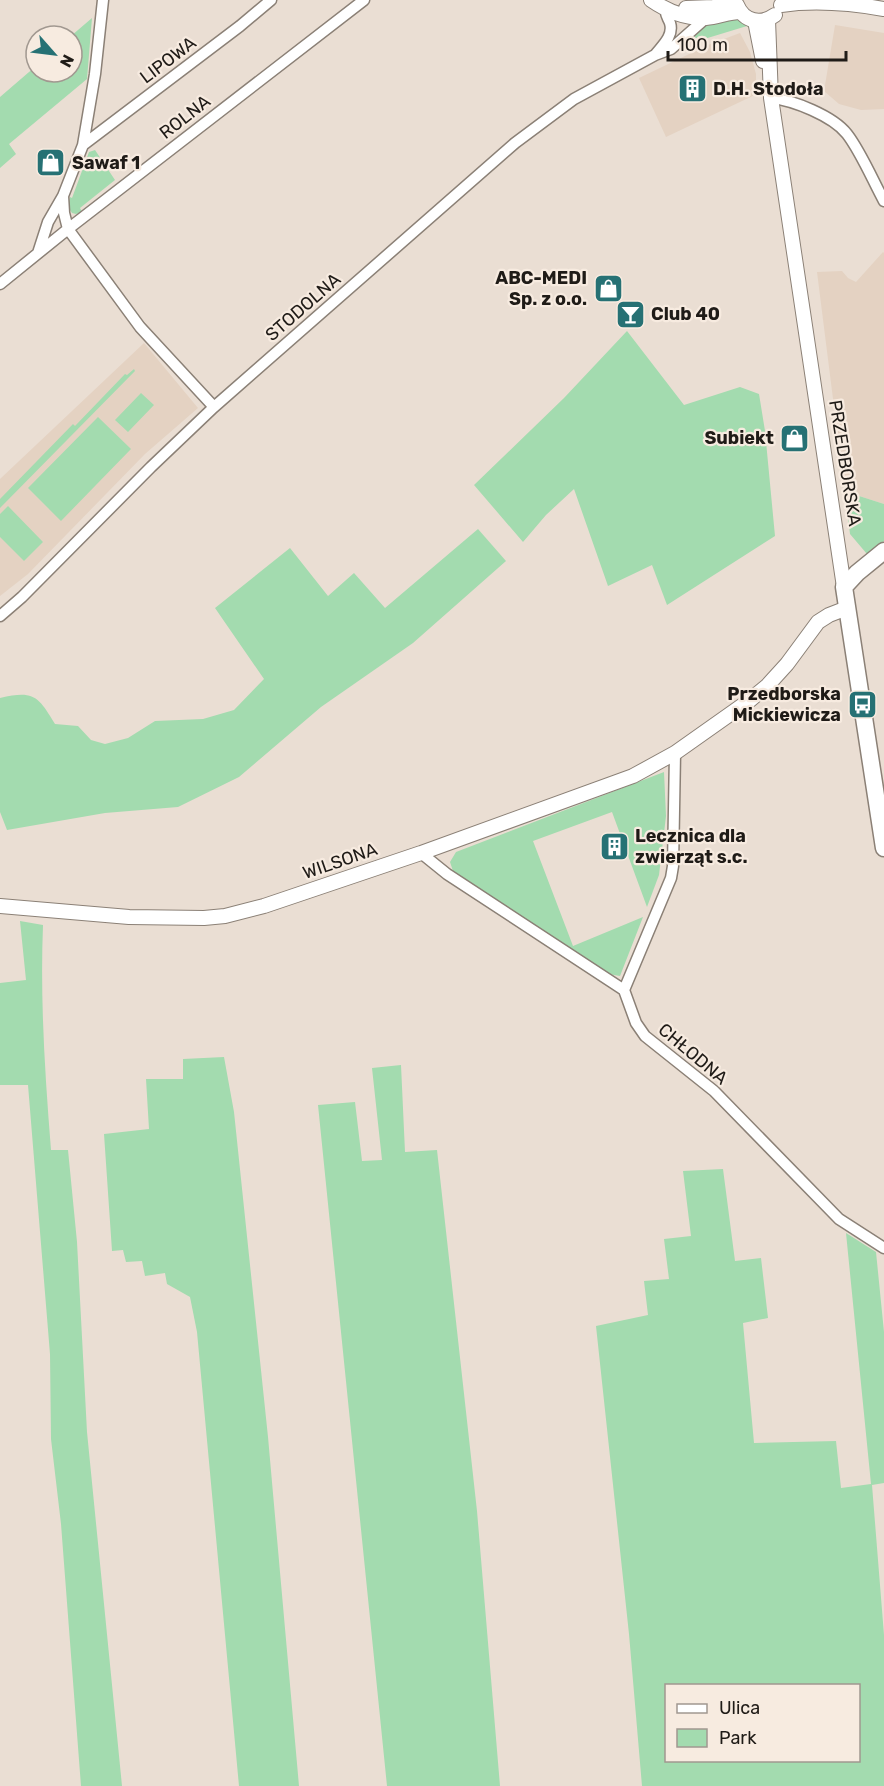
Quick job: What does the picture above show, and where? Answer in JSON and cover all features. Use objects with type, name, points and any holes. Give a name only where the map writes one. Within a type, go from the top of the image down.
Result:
[{"type":"main road","points":[[844,587],[884,551]]},
{"type":"main road","name":"PRZEDBORSKA","points":[[844,587],[884,848]]},
{"type":"street","points":[[38,253],[48,222],[63,196],[83,145],[95,74],[103,0]]},
{"type":"street","name":"LIPOWA","points":[[83,145],[271,0]]},
{"type":"street","name":"ROLNA","points":[[0,284],[364,0]]},
{"type":"street","points":[[651,0],[675,14],[706,18],[738,4]]},
{"type":"street","points":[[666,8],[706,8],[738,4],[761,21],[774,16],[781,3],[795,1],[842,1],[884,9]]},
{"type":"street","name":"STODOLNA","points":[[655,55],[668,40],[671,32],[670,23],[665,16],[666,8]]},
{"type":"street","name":"STODOLNA","points":[[0,616],[214,407],[515,143],[574,99],[679,43],[706,18]]},
{"type":"street","name":"PRZEDBORSKA","points":[[761,21],[844,587]]},
{"type":"street","points":[[771,98],[788,100],[837,125],[847,135],[884,201]]},
{"type":"street","points":[[63,196],[68,229],[140,327],[214,407]]},
{"type":"street","name":"WILSONA","points":[[0,906],[129,917],[225,916],[264,906],[421,853],[633,776],[675,753],[767,686],[787,664],[818,622],[847,608]]},
{"type":"street","points":[[421,853],[447,874],[624,990],[671,878],[675,753]]},
{"type":"street","name":"CHŁODNA","points":[[624,990],[636,1023],[645,1036],[714,1091],[839,1219],[884,1248]]},
{"type":"shaded area","points":[[835,25],[884,33],[884,109],[861,110],[839,104],[824,91]]},
{"type":"shaded area","name":"D.H. Stodoła","points":[[740,33],[750,52],[759,93],[666,137],[639,78],[708,45]]},
{"type":"shaded area","points":[[883,252],[884,504],[856,495],[854,485],[844,486],[817,272],[842,271],[856,282]]},
{"type":"shaded area","points":[[144,343],[198,408],[145,454],[28,574],[0,596],[0,479]]},
{"type":"green space","points":[[734,16],[747,23],[755,34],[747,26],[701,40],[691,36],[702,25]]},
{"type":"green space","points":[[92,18],[87,79],[84,82],[84,25]]},
{"type":"green space","points":[[24,76],[24,84],[81,84],[9,144],[16,154],[0,168],[0,97]]},
{"type":"green space","points":[[95,150],[115,180],[80,208],[82,212],[72,213],[68,207],[70,197],[72,198],[89,152]]},
{"type":"green space","points":[[627,331],[684,405],[740,387],[759,394],[765,431],[775,536],[667,605],[652,565],[608,586],[574,489],[546,515],[523,542],[474,485],[564,398]]},
{"type":"green space","points":[[134,369],[135,371],[0,508],[0,499],[73,424],[75,426],[125,374],[127,375]]},
{"type":"green space","points":[[141,393],[154,405],[128,432],[115,420]]},
{"type":"green space","points":[[98,417],[131,449],[61,521],[28,488]]},
{"type":"green space","points":[[854,485],[856,495],[884,504],[884,541],[867,554],[850,534],[844,486]]},
{"type":"green space","points":[[8,506],[43,542],[24,561],[0,537],[0,514]]},
{"type":"green space","points":[[478,529],[506,561],[413,643],[321,707],[239,777],[178,807],[105,813],[7,830],[0,812],[0,698],[21,695],[34,697],[55,724],[78,726],[91,740],[105,744],[128,738],[155,721],[203,719],[234,710],[264,679],[215,608],[290,548],[328,596],[354,573],[385,608]]},
{"type":"green space","points":[[664,772],[666,816],[659,875],[647,907],[612,812],[533,841],[573,946],[643,917],[620,976],[608,974],[453,871],[450,862],[456,852]]},
{"type":"green space","points":[[20,921],[43,925],[44,1038],[51,1150],[68,1150],[77,1242],[87,1432],[122,1786],[81,1786],[61,1524],[51,1439],[50,1354],[28,1085],[0,1085],[0,983],[26,980]]},
{"type":"green space","points":[[224,1057],[234,1112],[268,1437],[299,1786],[239,1786],[197,1332],[190,1297],[167,1284],[165,1273],[145,1276],[142,1261],[126,1262],[123,1250],[112,1251],[104,1134],[149,1129],[146,1079],[183,1079],[183,1059]]},
{"type":"green space","points":[[401,1065],[405,1152],[437,1150],[477,1511],[500,1786],[387,1786],[318,1105],[355,1102],[362,1161],[382,1160],[372,1068]]},
{"type":"green space","points":[[723,1169],[735,1261],[761,1258],[768,1318],[743,1323],[754,1443],[836,1441],[841,1488],[871,1484],[846,1233],[876,1252],[884,1332],[884,1483],[872,1485],[884,1635],[884,1786],[642,1786],[629,1634],[596,1326],[648,1315],[644,1281],[669,1279],[664,1239],[691,1236],[683,1171]]},
{"type":"place","name":"D.H. Stodoła","points":[[692,89]]},
{"type":"place","name":"Sawaf 1","points":[[51,163]]},
{"type":"place","name":"ABC-MEDI Sp. z o.o.","points":[[608,288]]},
{"type":"place","name":"Club 40","points":[[630,314]]},
{"type":"place","name":"Subiekt","points":[[795,438]]},
{"type":"place","name":"Przedborska Mickiewicza","points":[[862,704]]},
{"type":"place","name":"Lecznica dla zwierząt s.c.","points":[[614,846]]}]
